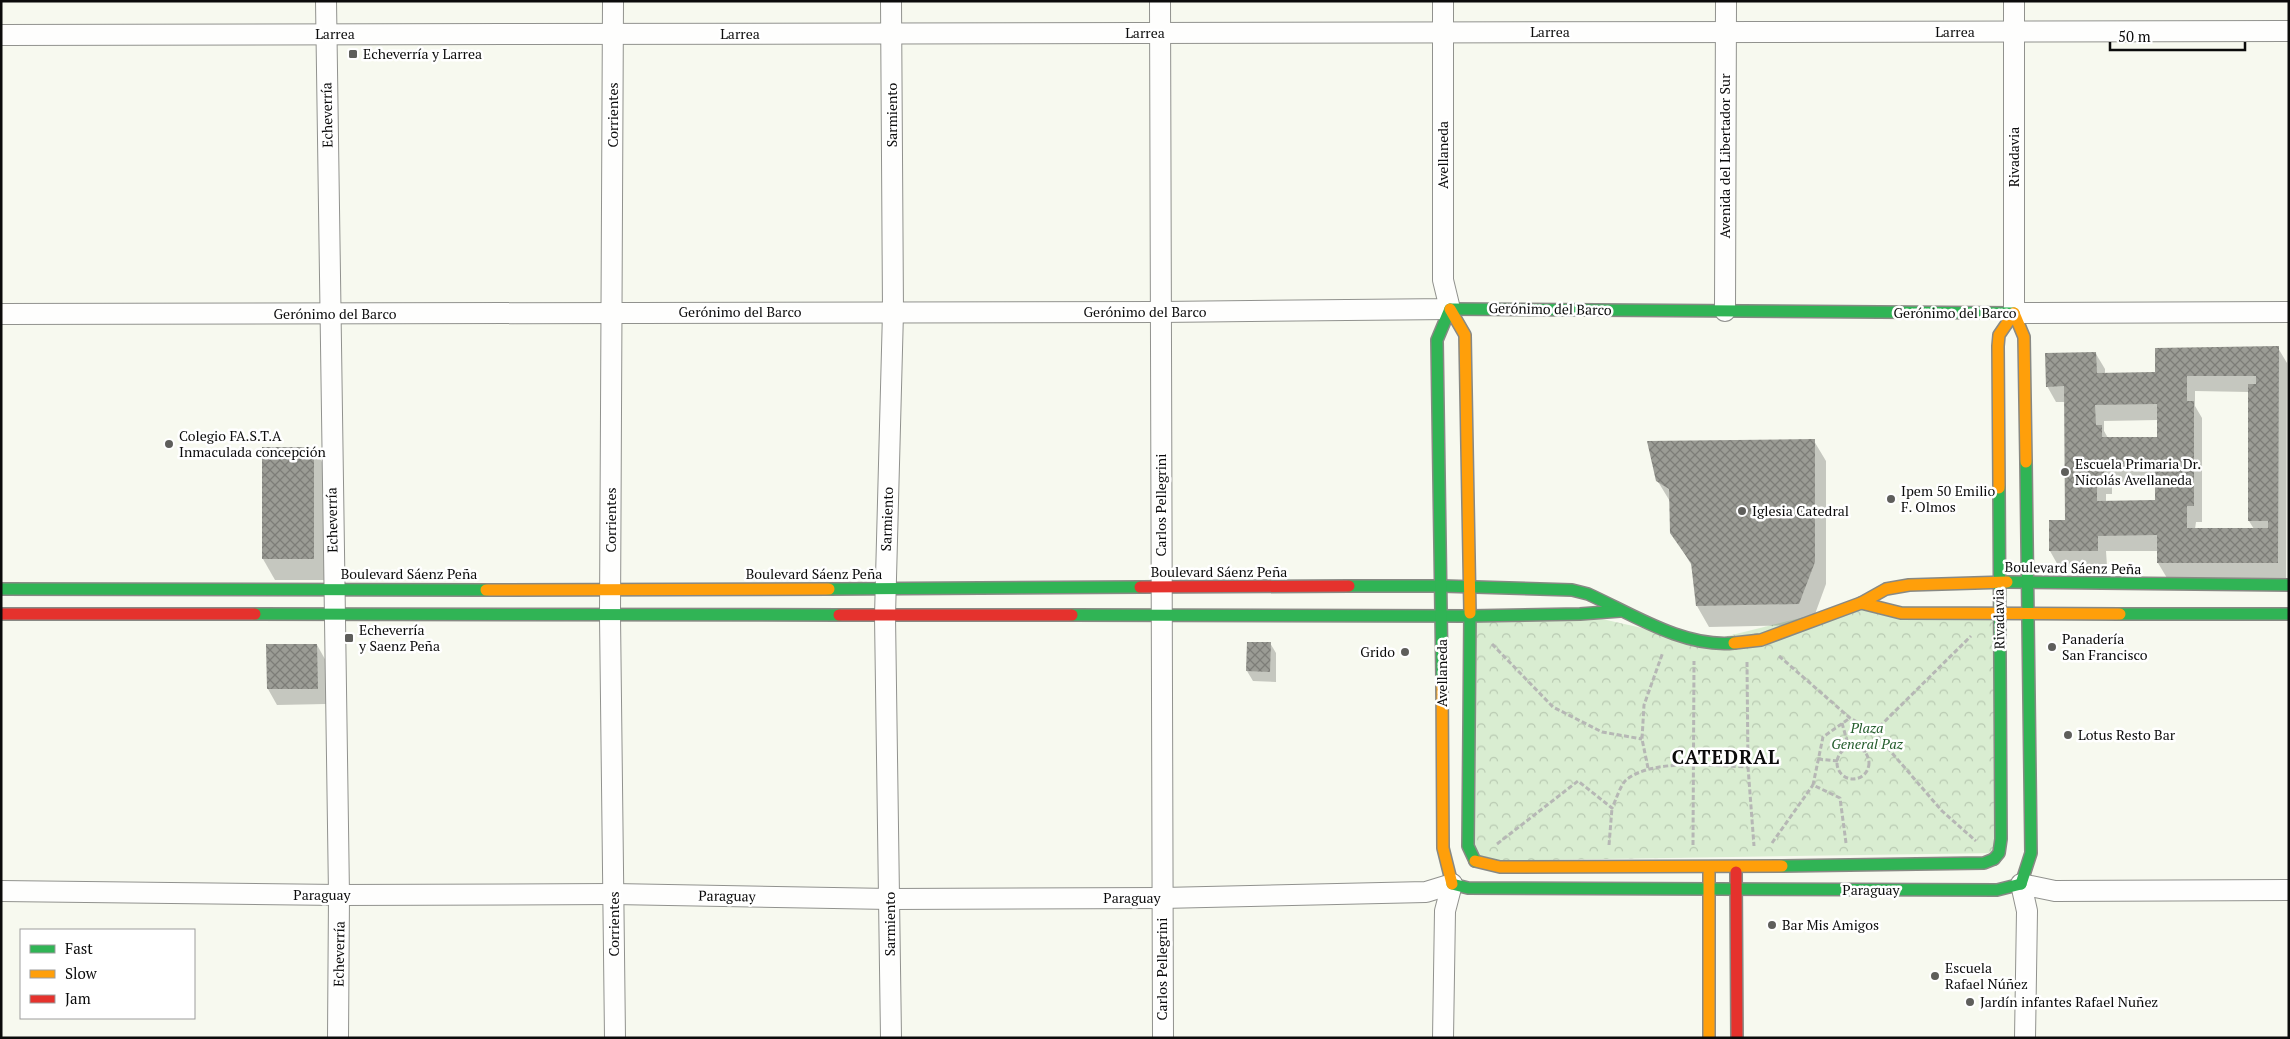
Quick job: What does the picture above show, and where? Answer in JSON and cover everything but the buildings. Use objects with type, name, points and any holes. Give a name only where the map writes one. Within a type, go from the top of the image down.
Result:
[{"type":"main road","name":"Gerónimo del Barco","points":[[1450,308],[2014,313]]},
{"type":"main road","name":"Avellaneda","points":[[1450,308],[1437,340],[1442,586],[1444,848],[1465,871]]},
{"type":"main road","name":"Avellaneda","points":[[1450,308],[1465,335],[1470,616],[1468,846],[1465,871]]},
{"type":"main road","name":"Rivadavia","points":[[2014,313],[2024,337],[2031,853],[2006,870],[1999,853],[2002,839],[1999,613],[1999,335],[2014,313]]},
{"type":"main road","name":"Boulevard Sáenz Peña","points":[[1,589],[610,590],[1442,586],[1572,590],[1588,594],[1669,633],[1694,641],[1724,644],[1761,640],[1861,603],[1886,589],[1908,585],[2028,582],[2289,585]]},
{"type":"main road","points":[[1861,603],[1901,613],[2289,614]]},
{"type":"main road","name":"Boulevard Sáenz Peña","points":[[1,614],[1470,616],[1580,614],[1622,611]]},
{"type":"main road","name":"Paraguay","points":[[1984,862],[2006,870],[1997,890],[1468,888],[1465,871],[1500,866],[1736,867],[1984,862]]},
{"type":"main road","points":[[1709,866],[1709,1038]]},
{"type":"main road","points":[[1736,867],[1737,1038]]},
{"type":"street","name":"Echeverría","points":[[326,1],[329,314],[339,896],[338,1038]]},
{"type":"street","name":"Corrientes","points":[[613,1],[610,616],[615,1038]]},
{"type":"street","name":"Sarmiento","points":[[890,1],[893,312],[886,616],[891,1038]]},
{"type":"street","name":"Carlos Pellegrini","points":[[1160,1],[1162,1038]]},
{"type":"street","name":"Avellaneda","points":[[1443,1],[1443,280],[1450,308]]},
{"type":"street","name":"Avenida del Libertador Sur","points":[[1725,311],[1726,1]]},
{"type":"street","name":"Rivadavia","points":[[2014,1],[2014,313]]},
{"type":"street","name":"Larrea","points":[[1,35],[2289,31]]},
{"type":"street","name":"Gerónimo del Barco","points":[[1,314],[1161,312],[1450,308]]},
{"type":"street","name":"Gerónimo del Barco","points":[[2014,313],[2289,312]]},
{"type":"street","name":"Rivadavia","points":[[2006,870],[2026,912],[2025,1038]]},
{"type":"street","name":"Paraguay","points":[[2006,870],[2055,891],[2289,890]]},
{"type":"street","name":"Avellaneda","points":[[1443,1038],[1445,911],[1465,871]]},
{"type":"street","name":"Paraguay","points":[[1,891],[339,896],[614,894],[890,899],[1162,898],[1426,892],[1465,871]]},
{"type":"path","points":[[1648,768],[1642,739],[1644,705],[1669,633]]},
{"type":"path","points":[[1874,732],[1971,635]]},
{"type":"path","points":[[1761,640],[1850,718],[1874,732],[1942,811],[2006,870]]},
{"type":"path","points":[[1693,866],[1694,641]]},
{"type":"path","points":[[1492,643],[1553,706],[1602,732],[1642,739]]},
{"type":"path","points":[[1747,643],[1748,767],[1756,866]]},
{"type":"path","points":[[1756,866],[1813,785],[1823,737],[1850,718]]},
{"type":"path","points":[[1842,724],[1849,748]]},
{"type":"path","points":[[1864,752],[1878,738]]},
{"type":"path","points":[[1849,748],[1860,749],[1864,752],[1869,765],[1861,777],[1846,777],[1839,770],[1838,761],[1840,754],[1849,748]]},
{"type":"path","points":[[1818,759],[1838,761]]},
{"type":"path","points":[[1607,866],[1612,808],[1625,781],[1648,768],[1693,766],[1748,767]]},
{"type":"path","points":[[1465,871],[1578,781],[1612,808]]},
{"type":"path","points":[[1813,785],[1840,798],[1848,864]]},
{"type":"green space","name":"Plaza General Paz","points":[[1861,603],[1999,613],[1999,853],[1475,861],[1470,616],[1580,614],[1704,642]]},
{"type":"traffic: fast","points":[[1442,679],[1437,340],[1450,309]]},
{"type":"traffic: fast","points":[[1450,309],[2014,313]]},
{"type":"traffic: fast","points":[[2021,884],[2031,853],[2026,462]]},
{"type":"traffic: fast","points":[[1994,859],[1999,853],[2001,839],[1999,488]]},
{"type":"traffic: fast","points":[[2007,582],[2289,585]]},
{"type":"traffic: fast","points":[[1349,586],[1442,586],[1572,590],[1588,594],[1640,620],[1677,635],[1715,643],[1734,643]]},
{"type":"traffic: fast","points":[[829,589],[1140,587]]},
{"type":"traffic: fast","points":[[1,589],[486,590]]},
{"type":"traffic: fast","points":[[1072,615],[1470,616],[1580,614],[1620,611]]},
{"type":"traffic: fast","points":[[1470,613],[1468,846],[1475,861]]},
{"type":"traffic: fast","points":[[255,614],[839,615]]},
{"type":"traffic: fast","points":[[2120,614],[2289,614]]},
{"type":"traffic: fast","points":[[1782,866],[1984,863],[1994,859]]},
{"type":"traffic: fast","points":[[1452,884],[1468,888],[1997,890],[2021,884]]},
{"type":"traffic: slow","points":[[1450,309],[1465,335],[1470,613]]},
{"type":"traffic: slow","points":[[2014,313],[2024,337],[2026,462]]},
{"type":"traffic: slow","points":[[1999,488],[1998,346],[1999,335],[2014,313]]},
{"type":"traffic: slow","points":[[1734,643],[1761,640],[1861,603],[1886,589],[1909,585],[2007,582]]},
{"type":"traffic: slow","points":[[486,590],[829,589]]},
{"type":"traffic: slow","points":[[1861,603],[1901,613],[2120,614]]},
{"type":"traffic: slow","points":[[1442,679],[1443,848],[1452,884]]},
{"type":"traffic: slow","points":[[1475,861],[1500,867],[1782,866]]},
{"type":"traffic: slow","points":[[1709,873],[1709,1038]]},
{"type":"traffic: jam","points":[[1140,587],[1349,586]]},
{"type":"traffic: jam","points":[[1,614],[255,614]]},
{"type":"traffic: jam","points":[[839,615],[1072,615]]},
{"type":"traffic: jam","points":[[1736,872],[1737,1038]]},
{"type":"place","name":"Echeverría y Larrea","points":[[353,54]]},
{"type":"place","name":"Colegio FA.S.T.A Inmaculada concepción","points":[[169,444]]},
{"type":"place","name":"Escuela Primaria Dr. Nicolás Avellaneda","points":[[2065,472]]},
{"type":"place","name":"Ipem 50 Emilio F. Olmos","points":[[1891,499]]},
{"type":"place","name":"Iglesia Catedral","points":[[1742,511]]},
{"type":"place","name":"Echeverría y Saenz Peña","points":[[349,638]]},
{"type":"place","name":"Panadería San Francisco","points":[[2052,647]]},
{"type":"place","name":"Grido","points":[[1405,652]]},
{"type":"place","name":"Lotus Resto Bar","points":[[2068,735]]},
{"type":"place","name":"Bar Mis Amigos","points":[[1772,925]]},
{"type":"place","name":"Escuela Rafael Núñez","points":[[1935,976]]},
{"type":"place","name":"Jardín infantes Rafael Nuñez","points":[[1970,1002]]},
{"type":"district","name":"CATEDRAL","points":[[1726,757]]}]
